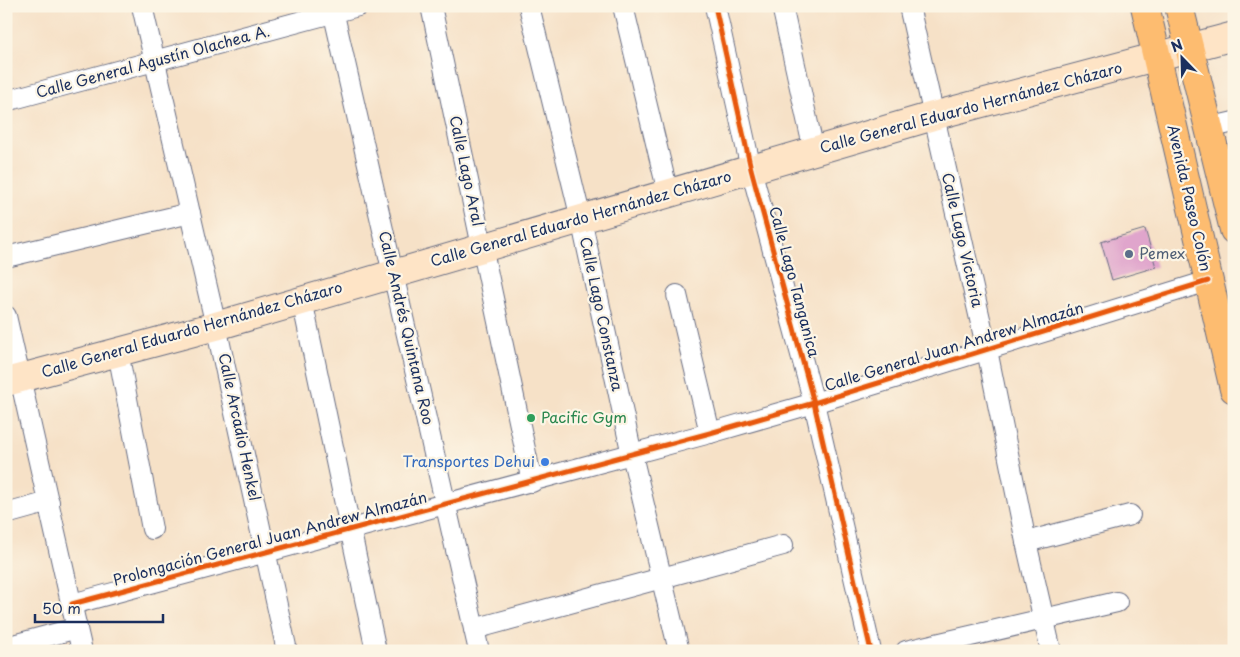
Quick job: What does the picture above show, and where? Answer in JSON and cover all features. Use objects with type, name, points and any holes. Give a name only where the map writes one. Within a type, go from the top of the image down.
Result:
[{"type":"main road","name":"Avenida Paseo Colón","points":[[1145,6],[1234,389]]},
{"type":"main road","points":[[1179,6],[1188,48],[1221,125],[1234,230]]},
{"type":"main road","name":"Calle General Eduardo Hernández Cházaro","points":[[13,380],[216,326],[933,116],[1234,36]]},
{"type":"street","name":"Calle Arcadio Henkel","points":[[142,6],[216,326],[287,651]]},
{"type":"street","name":"Calle General Agustín Olachea A.","points":[[6,101],[333,10],[358,6]]},
{"type":"street","name":"Calle Lago Aral","points":[[431,6],[532,482]]},
{"type":"street","name":"Calle Lago Constanza","points":[[529,6],[581,219],[632,455],[679,651]]},
{"type":"street","points":[[623,6],[668,193]]},
{"type":"street","name":"Calle Lago Tanganica","points":[[715,6],[751,169],[814,403],[871,651]]},
{"type":"street","points":[[782,6],[814,151]]},
{"type":"street","name":"Calle Lago Victoria","points":[[909,6],[987,350],[1026,542],[1052,651]]},
{"type":"street","name":"Calle Andrés Quintana Roo","points":[[333,10],[479,651]]},
{"type":"street","points":[[6,257],[190,212]]},
{"type":"street","name":"Calle General Juan Andrew Almazán","points":[[446,505],[710,434],[1208,281]]},
{"type":"street","points":[[677,295],[710,434]]},
{"type":"street","points":[[302,300],[376,651]]},
{"type":"street","points":[[6,316],[13,380],[49,502],[82,651]]},
{"type":"street","points":[[118,352],[152,529]]},
{"type":"street","points":[[6,514],[49,502]]},
{"type":"street","name":"Prolongación General Juan Andrew Almazán","points":[[72,604],[446,505]]},
{"type":"street","points":[[1026,542],[1130,515]]},
{"type":"street","points":[[474,629],[783,545]]},
{"type":"street","points":[[906,651],[952,646],[1117,602]]},
{"type":"street","points":[[8,648],[77,628]]},
{"type":"building","name":"Pemex","points":[[1145,229],[1156,267],[1112,280],[1101,242]]},
{"type":"cycle path","points":[[715,6],[751,169],[814,403],[871,651]]},
{"type":"cycle path","points":[[72,604],[710,433],[814,403],[1208,281]]},
{"type":"place","name":"Pemex","points":[[1129,254]]},
{"type":"place","name":"Pacific Gym","points":[[531,418]]},
{"type":"place","name":"Transportes Dehui","points":[[545,462]]}]
